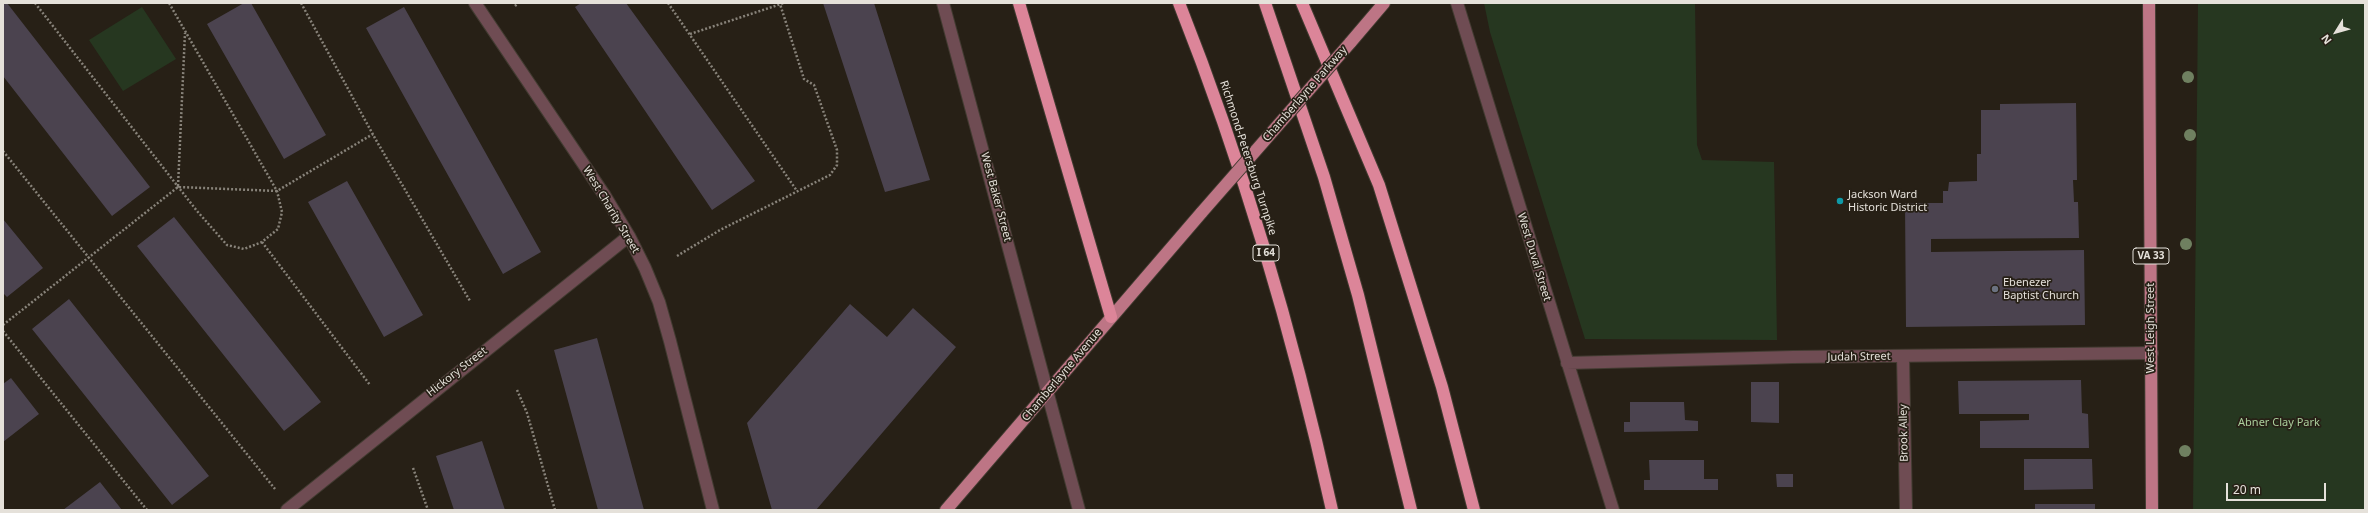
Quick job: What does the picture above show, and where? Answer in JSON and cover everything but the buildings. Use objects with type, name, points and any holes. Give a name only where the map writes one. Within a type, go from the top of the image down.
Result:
[{"type":"highway","points":[[1019,3],[1111,317]]},
{"type":"highway","name":"Richmond-Petersburg Turnpike","points":[[1179,3],[1214,95],[1265,252],[1314,431],[1332,510]]},
{"type":"highway","points":[[1265,3],[1324,177],[1356,287],[1411,510]]},
{"type":"highway","points":[[1302,3],[1379,185],[1442,387],[1474,510]]},
{"type":"main road","name":"Chamberlayne Parkway","points":[[1178,240],[1384,3]]},
{"type":"main road","name":"West Leigh Street","points":[[2149,3],[2152,510]]},
{"type":"main road","name":"Chamberlayne Avenue","points":[[946,510],[1178,240]]},
{"type":"street","name":"West Charity Street","points":[[475,3],[605,196],[630,236],[659,302],[713,510]]},
{"type":"street","name":"West Baker Street","points":[[943,3],[1079,510]]},
{"type":"street","name":"West Duval Street","points":[[1457,3],[1613,510]]},
{"type":"street","name":"Hickory Street","points":[[287,510],[630,236]]},
{"type":"street","name":"Judah Street","points":[[1567,363],[1903,356],[2152,353]]},
{"type":"street","name":"Brook Alley","points":[[1903,356],[1906,510]]},
{"type":"path","points":[[35,3],[178,187],[227,245],[244,249],[262,242],[278,229],[282,212],[277,191],[169,3]]},
{"type":"path","points":[[301,3],[373,134],[470,301]]},
{"type":"path","points":[[515,6],[518,3]]},
{"type":"path","points":[[668,3],[797,191]]},
{"type":"path","points":[[690,34],[784,3]]},
{"type":"path","points":[[677,256],[720,230],[830,175],[837,165],[837,150],[814,85],[804,79],[780,4]]},
{"type":"path","points":[[178,187],[185,32]]},
{"type":"path","points":[[3,325],[178,187],[277,191],[373,134]]},
{"type":"path","points":[[3,151],[87,258],[261,471]]},
{"type":"path","points":[[262,242],[370,386]]},
{"type":"path","points":[[3,331],[147,510]]},
{"type":"path","points":[[517,390],[527,413],[555,510]]},
{"type":"path","points":[[414,468],[428,510]]},
{"type":"green space","points":[[1484,3],[1695,3],[1697,145],[1702,160],[1774,162],[1777,340],[1585,339],[1490,32]]},
{"type":"green space","name":"Abner Clay Park","points":[[2198,3],[2365,3],[2365,510],[2193,510]]},
{"type":"green space","points":[[142,7],[176,59],[123,91],[89,40]]},
{"type":"place","name":"Jackson Ward Historic District","points":[[1840,201]]},
{"type":"place","name":"Ebenezer Baptist Church","points":[[1995,289]]}]
